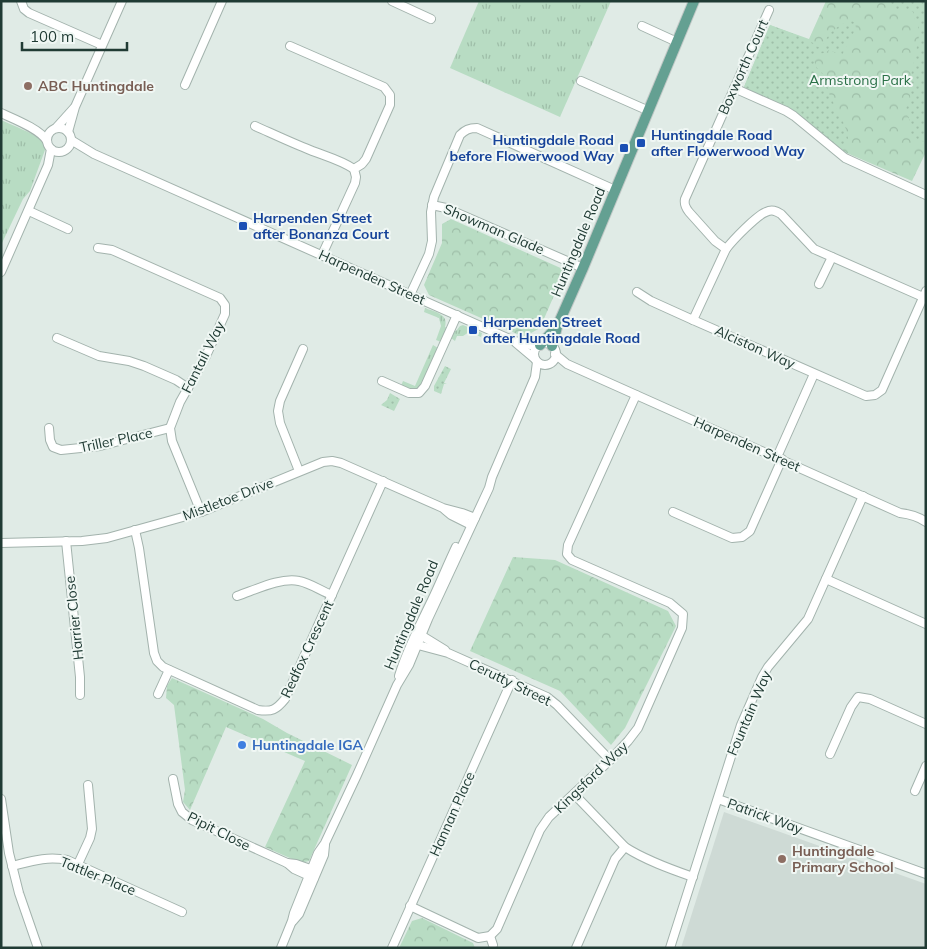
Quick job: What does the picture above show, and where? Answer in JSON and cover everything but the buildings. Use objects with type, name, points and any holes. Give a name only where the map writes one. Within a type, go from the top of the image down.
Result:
[{"type":"main road","name":"Huntingdale Road","points":[[554,350],[557,327],[694,1]]},
{"type":"main road","name":"Huntingdale Road","points":[[539,346],[557,327]]},
{"type":"street","points":[[21,1],[24,9],[29,13],[102,45]]},
{"type":"street","points":[[48,165],[67,143],[75,107],[122,1]]},
{"type":"street","points":[[185,85],[222,1]]},
{"type":"street","points":[[392,1],[431,18]]},
{"type":"street","name":"Boxworth Court","points":[[685,207],[685,199],[769,10]]},
{"type":"street","points":[[642,26],[677,42]]},
{"type":"street","points":[[290,46],[384,87],[390,95],[390,105],[366,159],[354,170]]},
{"type":"street","points":[[581,81],[648,111]]},
{"type":"street","points":[[734,88],[794,116],[845,158],[926,195]]},
{"type":"street","points":[[47,140],[49,133],[75,107]]},
{"type":"street","name":"Harpenden Street","points":[[1,114],[27,125],[45,137],[51,148],[55,151],[67,143]]},
{"type":"street","points":[[466,119],[469,128]]},
{"type":"street","name":"Harpenden Street","points":[[27,125],[54,129],[62,128],[67,143],[512,340],[542,362],[567,364],[900,513],[922,517],[926,523],[922,525],[905,518],[900,513]]},
{"type":"street","points":[[255,126],[326,155],[348,165],[354,170],[355,183],[322,255]]},
{"type":"street","points":[[410,294],[432,241],[432,204],[436,190],[460,135],[469,128],[477,128],[615,190]]},
{"type":"street","points":[[1,272],[48,165],[51,148]]},
{"type":"street","name":"Showman Glade","points":[[432,204],[446,208],[583,268]]},
{"type":"street","points":[[676,210],[685,207],[715,242],[726,249]]},
{"type":"street","points":[[29,211],[68,229]]},
{"type":"street","points":[[693,320],[726,249],[761,214],[775,211],[781,214],[814,249],[924,294],[882,390],[875,395],[878,404]]},
{"type":"street","name":"Fantail Way","points":[[98,248],[112,250],[220,298],[225,305],[225,314],[206,356],[180,402],[170,428]]},
{"type":"street","points":[[819,284],[832,257]]},
{"type":"street","name":"Alciston Way","points":[[637,292],[651,301],[814,374],[866,396],[875,395]]},
{"type":"street","points":[[382,381],[409,393],[419,393],[425,386],[457,315]]},
{"type":"street","points":[[57,338],[99,356],[129,361],[144,366],[176,380],[188,388]]},
{"type":"street","name":"Harpenden Street","points":[[512,340],[539,346],[546,344],[567,364]]},
{"type":"street","points":[[539,346],[534,353],[542,362],[554,360],[554,350]]},
{"type":"street","points":[[299,471],[280,423],[278,411],[280,401],[303,349]]},
{"type":"street","name":"Huntingdale Road","points":[[281,948],[292,921],[299,914],[318,853],[325,843],[357,775],[397,685],[403,663],[415,644],[485,486],[492,477],[542,362]]},
{"type":"street","points":[[673,512],[732,538],[742,537],[750,531],[814,374]]},
{"type":"street","name":"Kingsford Way","points":[[490,936],[497,929],[540,830],[549,817],[610,760],[638,728],[687,613],[670,603],[572,560],[567,554],[568,545],[636,394]]},
{"type":"street","name":"Triller Place","points":[[49,428],[53,447],[61,450],[100,446],[170,428]]},
{"type":"street","points":[[170,428],[172,441],[201,512]]},
{"type":"street","name":"Mistletoe Drive","points":[[2,543],[107,538],[201,512],[299,471],[323,462],[332,461],[342,463],[443,508],[451,515],[471,521]]},
{"type":"street","name":"Redfox Crescent","points":[[135,530],[154,653],[157,661],[169,670],[258,710],[267,711],[278,708],[285,699],[383,481]]},
{"type":"street","name":"Fountain Way","points":[[670,948],[741,725],[768,667],[808,619],[863,496]]},
{"type":"street","points":[[742,537],[745,545]]},
{"type":"street","name":"Harrier Close","points":[[66,541],[80,677],[80,695]]},
{"type":"street","points":[[826,579],[926,624]]},
{"type":"street","points":[[238,596],[282,581],[291,580],[301,581],[332,595]]},
{"type":"street","name":"Cerutty Street","points":[[419,634],[448,653]]},
{"type":"street","name":"Cerutty Street","points":[[415,644],[448,653],[547,697],[557,704],[610,760]]},
{"type":"street","points":[[158,694],[169,670]]},
{"type":"street","name":"Hannan Place","points":[[392,948],[512,680]]},
{"type":"street","points":[[830,754],[851,707],[858,697],[870,699],[926,724]]},
{"type":"street","points":[[915,790],[926,766]]},
{"type":"street","name":"Pipit Close","points":[[173,779],[178,804],[182,812],[192,820],[287,863],[296,864],[313,874]]},
{"type":"street","points":[[78,864],[90,838],[92,828],[88,785]]},
{"type":"street","points":[[574,794],[625,847],[634,853],[693,877]]},
{"type":"street","points":[[1,799],[2,817],[12,866],[19,894],[38,948]]},
{"type":"street","name":"Patrick Way","points":[[718,799],[926,874]]},
{"type":"street","points":[[576,948],[615,859],[625,847]]},
{"type":"street","name":"Tattler Place","points":[[12,866],[43,858],[67,860],[182,912]]},
{"type":"street","points":[[410,906],[478,938],[490,936],[493,946]]},
{"type":"shaded area","name":"Huntingdale Primary School","points":[[724,812],[926,884],[926,948],[681,948]]},
{"type":"green space","points":[[479,1],[611,1],[560,117],[450,68]]},
{"type":"green space","name":"Armstrong Park","points":[[826,1],[926,1],[926,152],[912,181],[842,151],[796,113],[744,87],[770,25],[809,39]]},
{"type":"green space","points":[[888,1],[926,1],[926,143],[909,135],[912,125],[906,110],[910,99],[909,84],[917,48],[918,26],[915,23],[913,12],[909,10],[898,11]]},
{"type":"green space","points":[[852,21],[855,23],[856,28],[842,55],[829,50],[815,55],[814,61],[817,68],[824,75],[830,96],[845,126],[848,143],[842,151],[796,113],[744,87],[770,25],[809,40],[818,47],[823,45],[827,37],[834,30]]},
{"type":"green space","points":[[1,120],[35,136],[45,144],[45,150],[30,191],[23,199],[2,243],[1,255]]},
{"type":"green space","points":[[451,219],[565,270],[540,328],[524,337],[429,295],[424,285],[442,243],[442,224]]},
{"type":"green space","points":[[425,308],[440,314],[445,319],[445,327],[447,328],[441,342],[436,340],[441,326],[439,318],[424,312]]},
{"type":"green space","points":[[463,325],[482,333],[481,337],[469,332],[463,336],[457,336],[455,341],[451,338],[454,330],[456,331]]},
{"type":"green space","points":[[433,345],[438,348],[420,387],[417,390],[409,390],[401,386],[403,381],[415,386]]},
{"type":"green space","points":[[445,366],[451,369],[444,383],[447,384],[444,384],[441,394],[434,391],[434,386]]},
{"type":"green space","points":[[390,393],[400,399],[394,411],[381,405],[387,400]]},
{"type":"green space","points":[[513,557],[555,560],[668,611],[676,626],[625,728],[611,745],[560,691],[470,651]]},
{"type":"green space","points":[[172,678],[263,719],[352,765],[309,861],[301,863],[265,847],[305,761],[226,727],[190,810],[183,802],[185,790],[174,705],[166,698],[167,686]]},
{"type":"green space","points":[[422,918],[473,943],[475,948],[399,948],[412,921]]},
{"type":"place","name":"ABC Huntingdale","points":[[28,86]]},
{"type":"place","name":"Huntingdale Road after Flowerwood Way","points":[[641,143]]},
{"type":"place","name":"Huntingdale Road before Flowerwood Way","points":[[624,148]]},
{"type":"place","name":"Harpenden Street after Bonanza Court","points":[[243,226]]},
{"type":"place","name":"Harpenden Street after Huntingdale Road","points":[[473,330]]},
{"type":"place","name":"Huntingdale IGA","points":[[242,745]]},
{"type":"place","name":"Huntingdale Primary School","points":[[782,859]]}]
